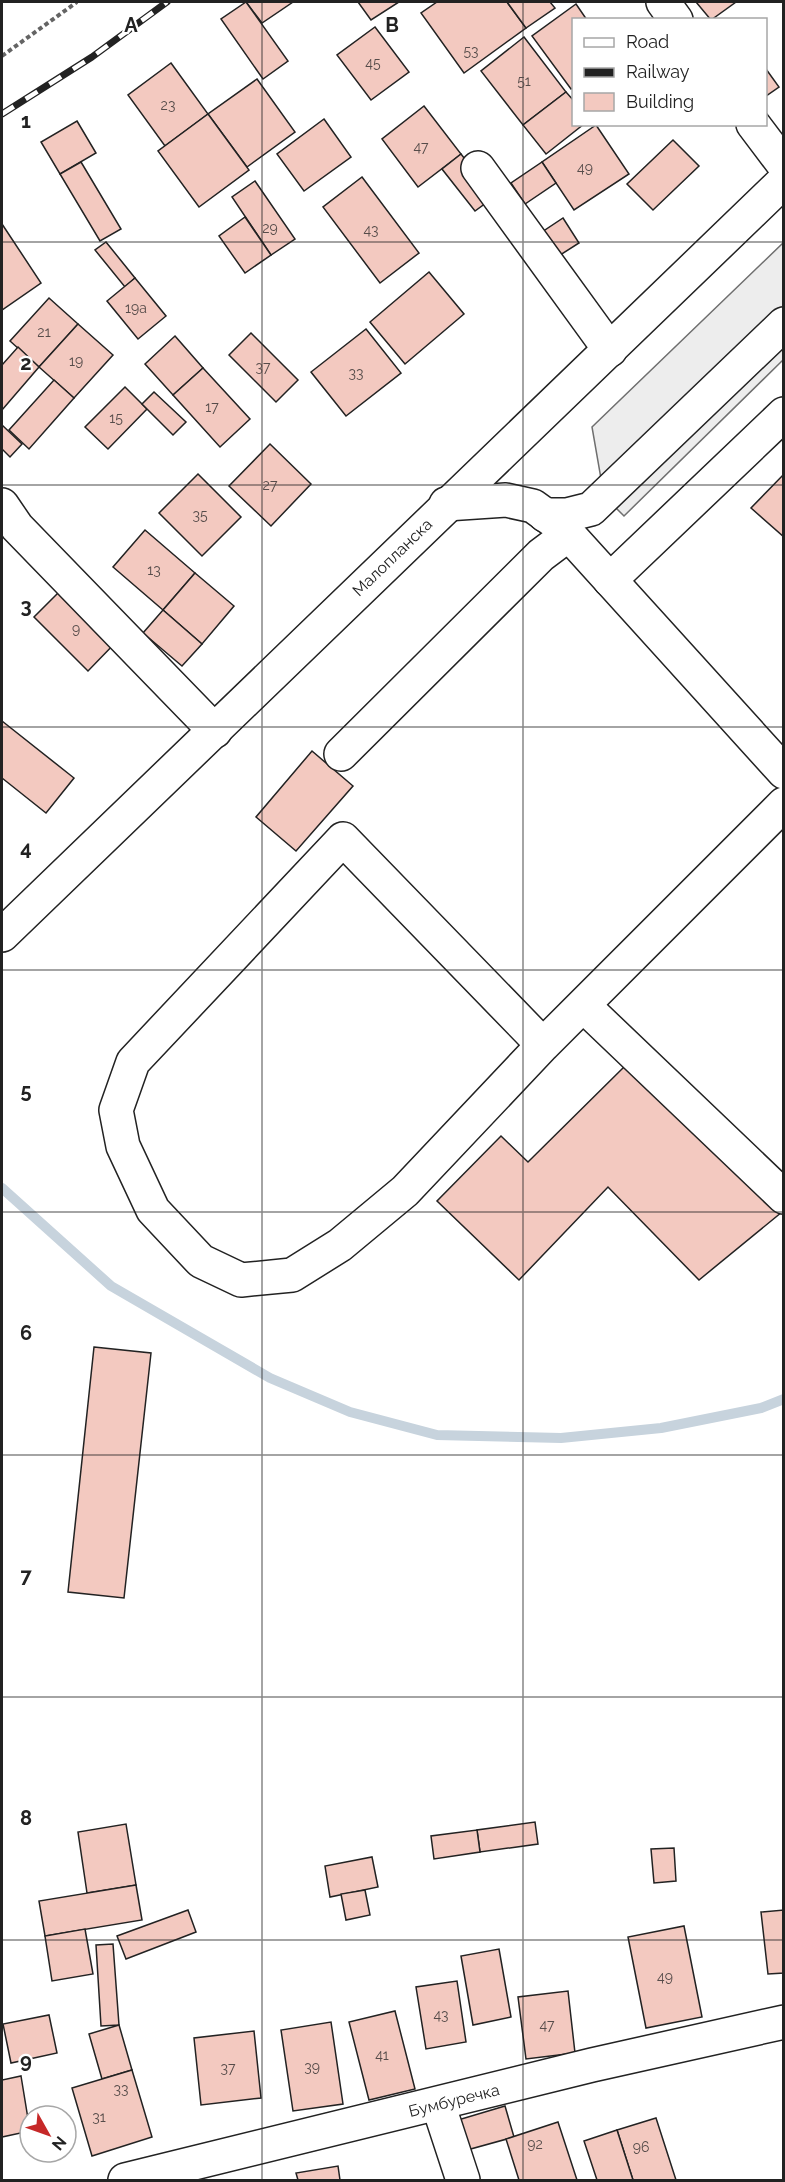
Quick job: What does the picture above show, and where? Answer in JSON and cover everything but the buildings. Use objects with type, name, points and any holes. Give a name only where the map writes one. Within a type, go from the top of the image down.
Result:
[{"type":"street","points":[[663,2],[675,18]]},
{"type":"street","points":[[754,126],[783,165]]},
{"type":"street","points":[[478,168],[610,350]]},
{"type":"street","name":"Малопланска","points":[[2,935],[783,181]]},
{"type":"street","points":[[341,754],[541,555],[557,525],[567,515],[591,509],[783,324]]},
{"type":"street","points":[[610,580],[783,414]]},
{"type":"street","points":[[446,504],[506,500],[532,506],[557,525],[610,580],[783,772]]},
{"type":"street","points":[[2,505],[17,527],[215,731]]},
{"type":"street","points":[[543,1045],[344,839],[133,1062],[116,1110],[123,1146],[153,1210],[201,1261],[241,1280],[292,1275],[340,1245],[405,1191],[543,1045],[783,804]]},
{"type":"street","points":[[584,1006],[783,1197]]},
{"type":"street","name":"Бумбуречка","points":[[125,2181],[783,2022]]},
{"type":"street","points":[[438,2104],[463,2181]]},
{"type":"path","points":[[2,56],[77,2]]},
{"type":"shaded area","points":[[783,243],[783,360],[624,516],[604,496],[592,427]]},
{"type":"waterway","points":[[2,1188],[111,1286],[270,1378],[350,1412],[437,1435],[561,1438],[661,1428],[761,1408],[784,1399]]},
{"type":"railway","points":[[2,114],[92,57],[167,2]]}]
